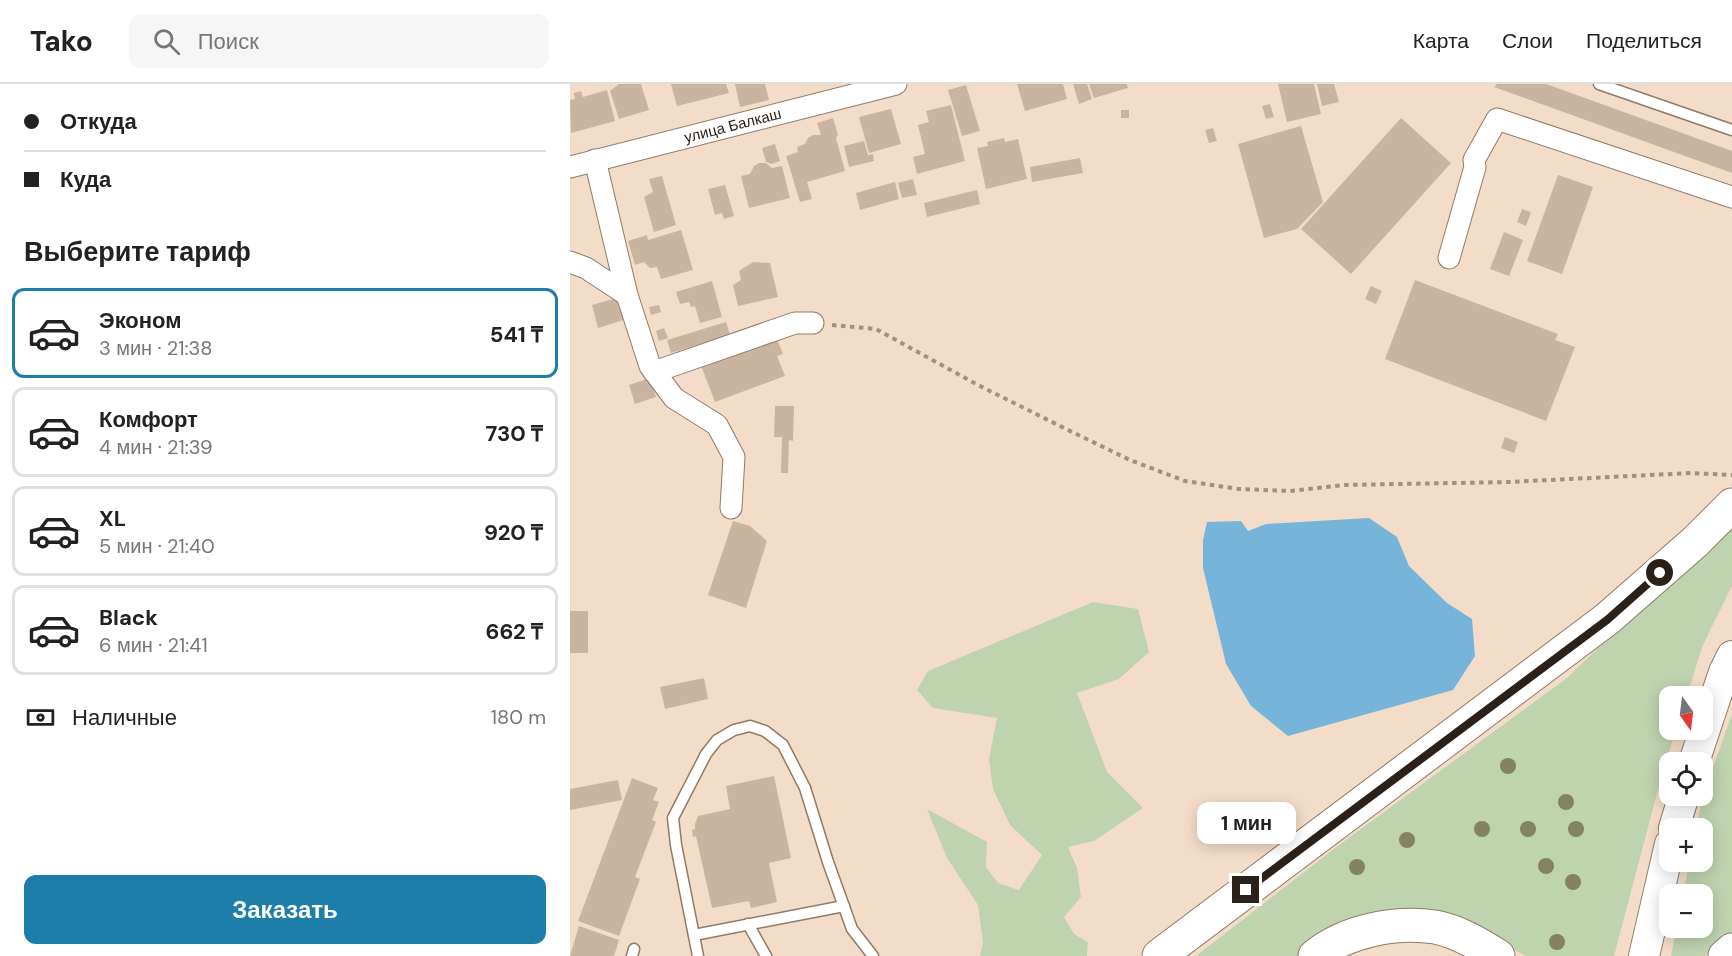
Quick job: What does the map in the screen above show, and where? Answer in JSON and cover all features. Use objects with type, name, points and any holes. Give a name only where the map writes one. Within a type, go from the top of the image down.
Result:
[{"type":"highway","points":[[1159,956],[1607,620],[1695,542],[1732,505]]},
{"type":"highway","points":[[1315,956],[1328,945],[1364,932],[1397,926],[1436,927],[1476,941],[1498,956]]},
{"type":"highway","points":[[1725,956],[1732,950]]},
{"type":"main road","points":[[1697,752],[1724,672],[1732,656]]},
{"type":"main road","points":[[1644,956],[1664,872]]},
{"type":"street","name":"улица Балкаш","points":[[570,166],[896,84]]},
{"type":"street","points":[[1449,258],[1474,160],[1497,119],[1732,197]]},
{"type":"street","points":[[595,160],[627,295],[650,366],[674,398],[717,425],[734,457],[731,508]]},
{"type":"street","points":[[570,262],[586,268],[627,295]]},
{"type":"street","points":[[654,372],[795,323],[813,322]]},
{"type":"lane","points":[[1599,84],[1732,130]]},
{"type":"lane","points":[[698,956],[673,819],[702,762],[717,740],[734,730],[750,726],[765,731],[783,745],[805,788],[852,929],[873,956]]},
{"type":"lane","points":[[694,935],[844,906]]},
{"type":"lane","points":[[748,924],[766,956]]},
{"type":"path","points":[[813,322],[876,329],[976,384],[1066,429],[1131,460],[1185,481],[1239,489],[1290,490],[1691,473],[1732,475]]},
{"type":"green space","points":[[1732,526],[1732,586],[1702,647],[1690,686],[1659,686],[1659,740],[1673,740],[1669,752],[1659,752],[1659,786],[1614,956],[1526,956],[1452,918],[1303,956],[1196,956],[1339,845],[1567,678],[1706,543]]},
{"type":"green space","points":[[1093,602],[1138,609],[1149,652],[1119,679],[1077,693],[1107,772],[1143,808],[1094,841],[1068,847],[1077,868],[1081,897],[1064,917],[1074,934],[1088,942],[1087,956],[980,956],[983,942],[978,905],[947,858],[927,809],[987,842],[986,867],[998,883],[1019,890],[1042,855],[1010,825],[993,789],[989,759],[997,718],[933,708],[917,690],[928,671]]},
{"type":"green space","points":[[1732,714],[1732,934],[1705,956],[1671,956],[1675,938],[1713,938],[1713,884],[1685,884],[1688,872],[1713,872],[1713,818],[1698,818],[1701,806],[1713,806],[1713,767]]},
{"type":"water","points":[[1369,518],[1397,537],[1409,566],[1447,603],[1472,619],[1475,656],[1453,690],[1288,736],[1251,706],[1226,664],[1203,568],[1203,540],[1207,522],[1241,521],[1248,531],[1266,524]]},
{"type":"building","points":[[619,84],[641,84],[649,110],[619,119],[610,91]]},
{"type":"building","points":[[671,84],[726,84],[729,93],[677,106]]},
{"type":"building","points":[[735,84],[765,84],[769,100],[740,107]]},
{"type":"building","points":[[1017,84],[1063,84],[1067,99],[1025,111]]},
{"type":"building","points":[[1073,84],[1087,84],[1092,99],[1079,104]]},
{"type":"building","points":[[1089,84],[1127,84],[1128,88],[1094,98]]},
{"type":"building","points":[[1278,84],[1314,84],[1321,114],[1287,122]]},
{"type":"building","points":[[1317,84],[1334,84],[1339,102],[1322,106]]},
{"type":"building","points":[[1497,84],[1546,84],[1732,151],[1732,173],[1494,87]]},
{"type":"building","points":[[966,85],[980,131],[962,136],[948,90]]},
{"type":"building","points":[[607,90],[615,121],[571,133],[570,100],[575,99],[574,93],[581,91],[583,97]]},
{"type":"building","points":[[1270,104],[1274,117],[1266,119],[1262,106]]},
{"type":"building","points":[[951,105],[965,161],[917,174],[913,157],[925,154],[918,125],[929,122],[926,111]]},
{"type":"building","points":[[891,109],[901,144],[869,153],[859,117]]},
{"type":"building","points":[[1121,110],[1129,110],[1129,118],[1121,118]]},
{"type":"building","points":[[833,118],[845,171],[807,182],[812,199],[800,202],[786,156],[798,152],[797,147],[805,144],[813,135],[821,135],[817,123]]},
{"type":"building","points":[[1401,118],[1451,163],[1351,274],[1301,229]]},
{"type":"building","points":[[1301,126],[1323,202],[1297,229],[1264,238],[1238,144]]},
{"type":"building","points":[[1213,128],[1217,141],[1209,143],[1205,130]]},
{"type":"building","points":[[1004,138],[1005,142],[1018,139],[1027,179],[986,189],[977,148],[988,146],[987,142]]},
{"type":"building","points":[[864,141],[868,155],[873,154],[874,161],[849,167],[844,146]]},
{"type":"building","points":[[775,144],[780,161],[772,164],[766,162],[762,148]]},
{"type":"building","points":[[1080,158],[1083,173],[1032,182],[1030,167]]},
{"type":"building","points":[[766,163],[772,168],[782,166],[790,198],[749,208],[741,176],[750,174],[754,166]]},
{"type":"building","points":[[1558,175],[1593,187],[1562,274],[1527,261]]},
{"type":"building","points":[[662,176],[676,225],[654,232],[644,197],[653,192],[649,179]]},
{"type":"building","points":[[913,179],[917,195],[902,198],[898,183]]},
{"type":"building","points":[[895,182],[899,199],[860,210],[856,193]]},
{"type":"building","points":[[725,185],[734,216],[724,219],[722,213],[715,215],[708,189]]},
{"type":"building","points":[[977,190],[980,204],[927,217],[924,203]]},
{"type":"building","points":[[1522,209],[1531,212],[1526,226],[1517,222]]},
{"type":"building","points":[[681,230],[693,270],[661,279],[657,267],[650,268],[644,262],[635,265],[628,241],[647,235],[648,240]]},
{"type":"building","points":[[1504,232],[1523,240],[1509,276],[1490,269]]},
{"type":"building","points":[[753,262],[770,263],[778,297],[738,306],[733,285],[741,280],[739,271]]},
{"type":"building","points":[[1415,280],[1558,334],[1555,340],[1575,347],[1546,421],[1385,359]]},
{"type":"building","points":[[712,281],[722,317],[700,323],[695,306],[691,307],[689,302],[680,304],[676,292]]},
{"type":"building","points":[[1371,286],[1382,291],[1376,304],[1365,299]]},
{"type":"building","points":[[616,298],[618,303],[625,301],[630,318],[598,328],[592,305]]},
{"type":"building","points":[[659,305],[661,312],[651,315],[649,307]]},
{"type":"building","points":[[726,322],[730,335],[671,353],[667,340]]},
{"type":"building","points":[[664,328],[668,338],[659,341],[656,331]]},
{"type":"building","points":[[777,339],[783,354],[777,356],[785,376],[715,402],[700,363]]},
{"type":"building","points":[[650,378],[656,397],[635,404],[629,385]]},
{"type":"building","points":[[775,406],[794,406],[793,441],[789,440],[788,473],[781,473],[782,437],[774,437]]},
{"type":"building","points":[[1505,437],[1518,442],[1514,453],[1501,448]]},
{"type":"building","points":[[733,521],[750,526],[767,541],[746,608],[708,595]]},
{"type":"building","points":[[570,611],[588,611],[588,653],[570,653]]},
{"type":"building","points":[[704,678],[708,699],[665,709],[660,687]]},
{"type":"building","points":[[774,776],[791,858],[769,863],[777,902],[751,908],[749,901],[712,908],[696,836],[693,837],[692,830],[695,829],[698,816],[730,809],[726,786]]},
{"type":"building","points":[[632,778],[658,788],[653,800],[659,802],[652,820],[656,822],[635,877],[640,879],[619,936],[578,921]]},
{"type":"building","points":[[618,780],[622,800],[570,810],[570,789]]},
{"type":"building","points":[[579,926],[619,940],[614,956],[570,956]]},
{"type":"route","points":[[1246,890],[1607,620],[1660,573]]}]
